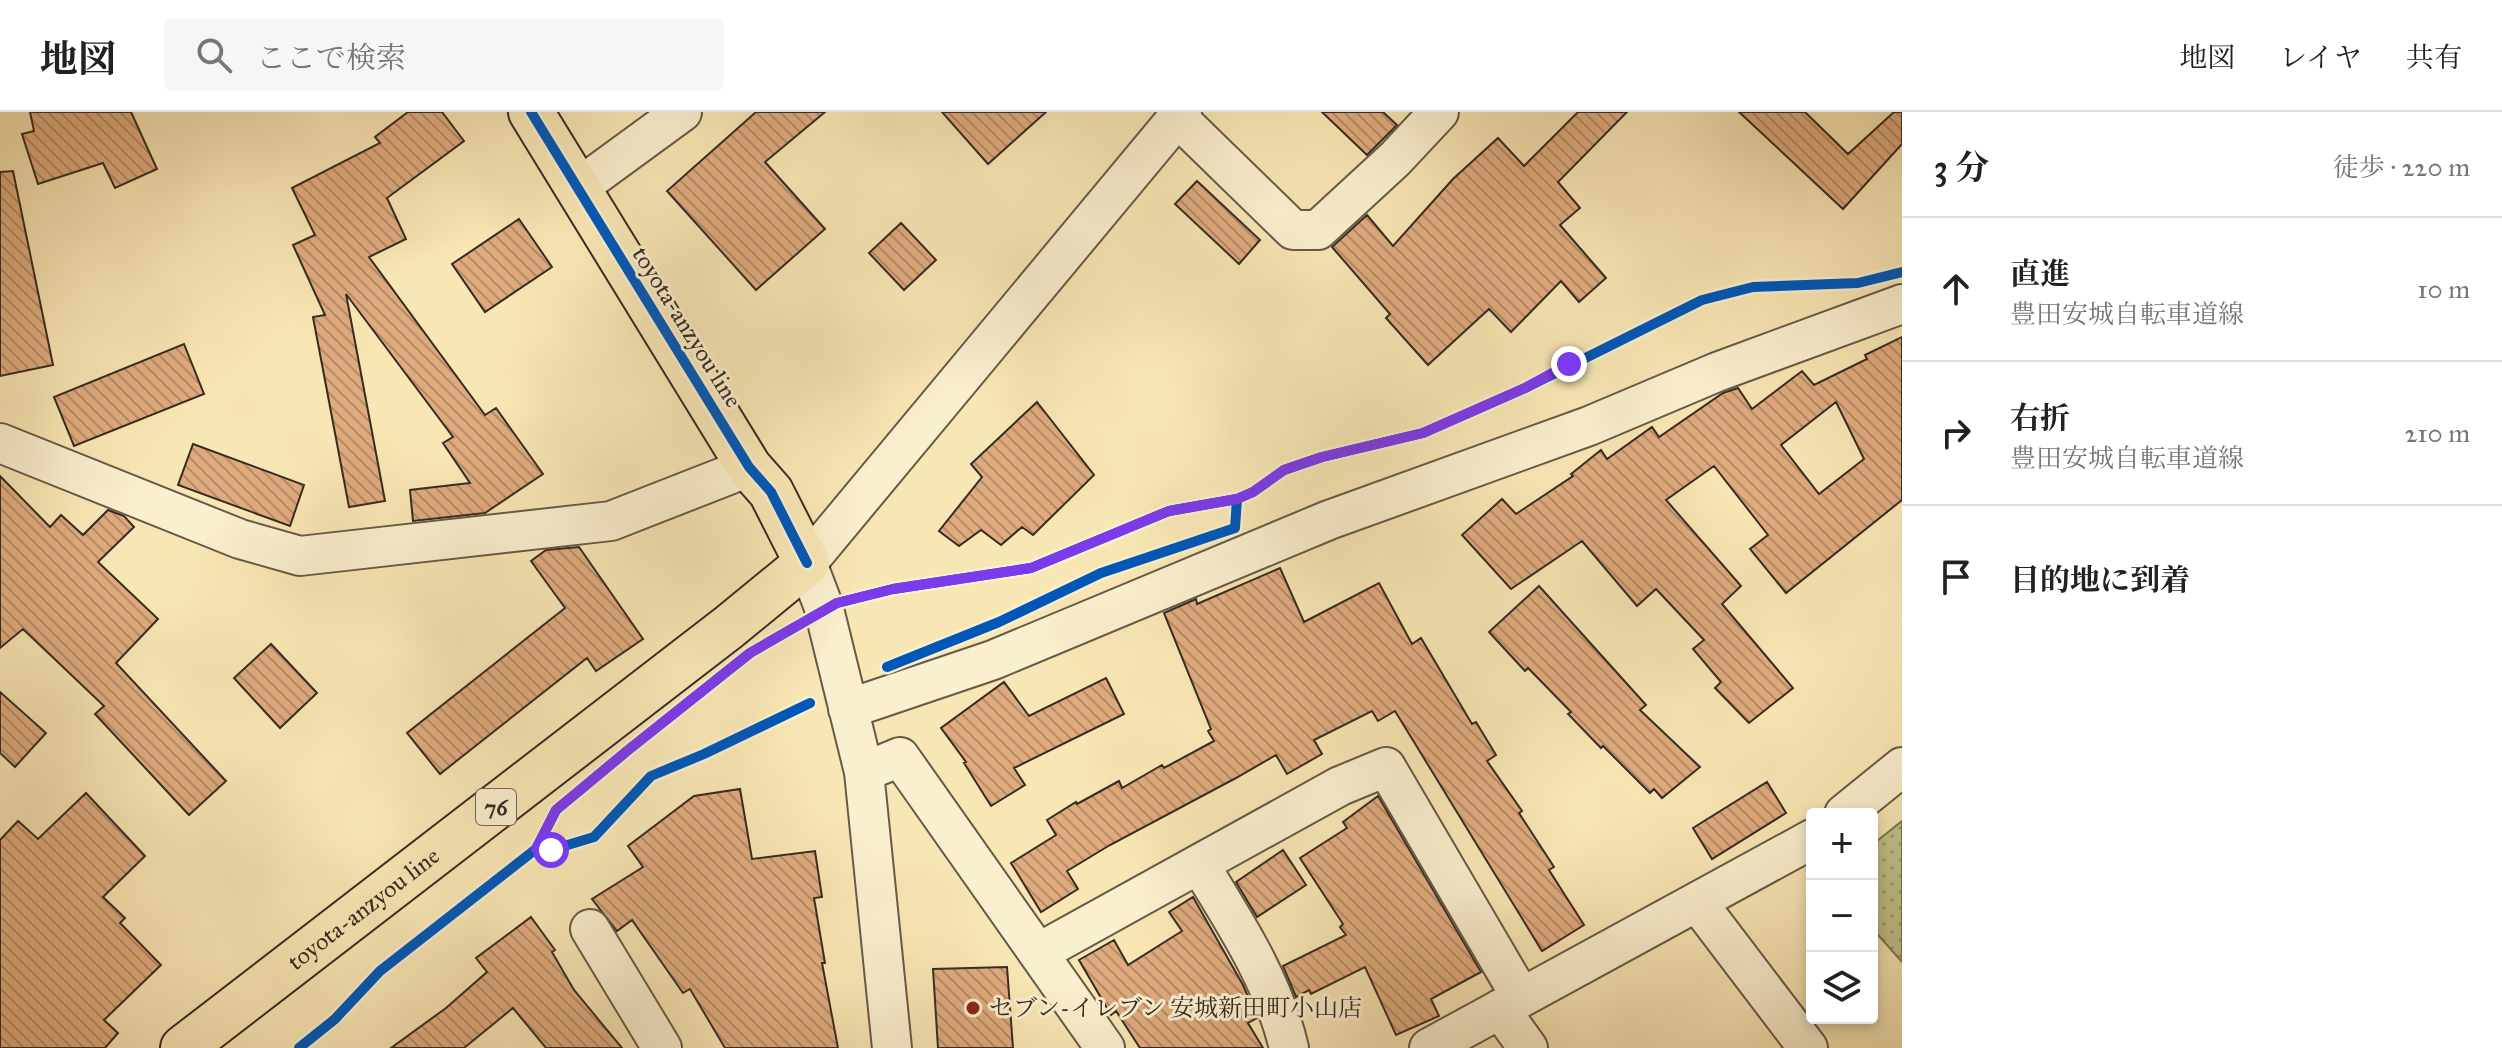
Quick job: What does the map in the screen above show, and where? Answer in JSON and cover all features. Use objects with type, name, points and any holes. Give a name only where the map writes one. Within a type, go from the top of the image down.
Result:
[{"type":"main road","name":"toyota-anzyou line","points":[[183,1048],[729,627],[807,563],[771,492],[749,467],[531,112]]},
{"type":"street","points":[[578,188],[682,112]]},
{"type":"street","points":[[892,1048],[864,772],[823,605],[807,563],[1180,115],[1293,230],[1318,230],[1395,159],[1439,112]]},
{"type":"street","points":[[848,709],[993,660],[1329,520],[1589,426],[1717,372],[1902,304]]},
{"type":"street","points":[[0,443],[240,539],[300,556],[611,521],[749,467]]},
{"type":"street","points":[[864,772],[900,757],[1105,1048]]},
{"type":"street","points":[[1038,953],[1340,786],[1386,767],[1511,1003],[1528,1048]]},
{"type":"street","points":[[1851,808],[1902,767]]},
{"type":"street","points":[[1429,1048],[1806,842]]},
{"type":"street","points":[[1199,864],[1250,948],[1282,1017],[1289,1048]]},
{"type":"street","points":[[1697,902],[1808,1048]]},
{"type":"street","points":[[590,929],[662,1048]]},
{"type":"green space","points":[[1902,821],[1902,962],[1878,935],[1878,840]]},
{"type":"building","points":[[30,112],[131,112],[157,169],[115,188],[103,163],[38,184],[22,134],[34,131]]},
{"type":"building","points":[[408,112],[442,112],[464,141],[387,198],[406,239],[369,257],[485,415],[496,408],[543,474],[485,513],[413,521],[410,490],[470,483],[443,443],[453,437],[346,294],[385,501],[349,507],[313,317],[325,315],[293,245],[315,235],[292,188],[380,143],[375,137]]},
{"type":"building","points":[[756,112],[825,112],[765,162],[825,229],[756,290],[667,191]]},
{"type":"building","points":[[942,112],[1046,112],[988,164]]},
{"type":"building","points":[[1322,112],[1383,112],[1397,125],[1367,155]]},
{"type":"building","points":[[1578,112],[1627,112],[1558,182],[1580,208],[1560,225],[1606,278],[1579,302],[1561,281],[1511,332],[1489,309],[1428,365],[1386,318],[1390,314],[1332,247],[1367,215],[1393,246],[1453,179],[1498,138],[1524,166]]},
{"type":"building","points":[[1739,112],[1805,112],[1848,154],[1894,112],[1902,112],[1902,144],[1843,209]]},
{"type":"building","points":[[13,171],[53,365],[0,376],[0,172]]},
{"type":"building","points":[[1197,181],[1260,240],[1239,264],[1175,204]]},
{"type":"building","points":[[519,219],[552,267],[485,312],[452,264]]},
{"type":"building","points":[[901,223],[936,260],[904,290],[869,253]]},
{"type":"building","points":[[1902,337],[1902,500],[1786,593],[1750,549],[1768,535],[1714,466],[1666,500],[1741,586],[1722,604],[1793,688],[1749,723],[1715,688],[1721,682],[1693,649],[1704,640],[1656,589],[1637,606],[1582,541],[1511,589],[1462,535],[1502,499],[1516,514],[1573,476],[1571,474],[1601,450],[1607,459],[1652,427],[1659,437],[1723,393],[1738,388],[1752,409],[1802,371],[1814,385],[1867,359],[1865,355]],"holes":[[[1836,402],[1864,459],[1819,494],[1781,445]]]},
{"type":"building","points":[[184,344],[204,394],[74,446],[54,397]]},
{"type":"building","points":[[1037,402],[1094,475],[1033,535],[1022,527],[1001,545],[981,530],[959,546],[939,531],[982,477],[971,464]]},
{"type":"building","points":[[193,444],[304,485],[290,526],[178,485]]},
{"type":"building","points":[[0,476],[50,527],[61,515],[83,535],[108,510],[124,516],[134,527],[98,562],[158,619],[116,663],[226,781],[189,815],[95,714],[104,706],[23,629],[0,648]]},
{"type":"building","points":[[579,547],[643,639],[596,671],[587,658],[440,774],[407,733],[565,608],[531,561],[546,550]]},
{"type":"building","points":[[1280,568],[1304,622],[1379,583],[1412,644],[1421,638],[1472,724],[1476,722],[1496,755],[1487,761],[1522,811],[1519,813],[1554,867],[1549,870],[1584,925],[1542,951],[1395,711],[1378,721],[1372,711],[1314,740],[1322,754],[1287,774],[1276,755],[1110,845],[1067,871],[1078,889],[1041,912],[1011,863],[1056,835],[1047,820],[1119,781],[1122,788],[1214,741],[1164,613],[1196,599],[1197,604]]},
{"type":"building","points":[[1539,586],[1646,705],[1640,710],[1700,767],[1662,798],[1654,789],[1650,793],[1603,746],[1601,748],[1568,714],[1571,712],[1528,668],[1525,671],[1489,632]]},
{"type":"building","points":[[271,644],[317,693],[280,728],[234,678]]},
{"type":"building","points":[[1106,678],[1124,714],[1014,768],[1025,785],[991,806],[966,762],[941,728],[1004,682],[1029,716]]},
{"type":"building","points":[[0,692],[46,733],[15,767],[0,753]]},
{"type":"building","points":[[1767,782],[1786,813],[1712,859],[1693,828]]},
{"type":"building","points":[[740,789],[752,859],[815,851],[822,897],[814,898],[838,1048],[725,1048],[690,989],[683,993],[632,920],[617,931],[592,899],[643,867],[628,846],[694,796]]},
{"type":"building","points":[[86,793],[145,856],[103,897],[125,918],[120,923],[161,965],[104,1020],[118,1033],[105,1048],[0,1048],[0,840],[18,821],[38,839]]},
{"type":"building","points":[[1378,796],[1481,972],[1431,999],[1439,1016],[1396,1035],[1365,967],[1311,994],[1309,990],[1296,997],[1283,966],[1346,935],[1340,927],[1343,924],[1300,858],[1347,828],[1343,822]]},
{"type":"building","points":[[1283,850],[1306,885],[1257,917],[1236,882]]},
{"type":"building","points":[[1193,897],[1243,985],[1257,1018],[1248,1023],[1263,1048],[1140,1048],[1116,1011],[1111,1015],[1079,960],[1114,940],[1128,965],[1182,931],[1169,912]]},
{"type":"building","points":[[531,917],[555,950],[552,952],[574,990],[622,1048],[546,1048],[513,1008],[464,1048],[391,1048],[446,1008],[487,972],[476,958]]},
{"type":"building","name":"セブン-イレブン 安城新田町小山店","points":[[1007,967],[1013,1048],[938,1048],[933,969]]},
{"type":"cycle path","points":[[531,112],[749,467],[771,492],[807,563]]},
{"type":"cycle path","points":[[299,1048],[335,1019],[380,971],[536,849],[556,810],[627,751],[750,653],[837,603],[893,589],[1031,568],[1169,511],[1237,499],[1253,492],[1284,470],[1322,457],[1423,433],[1525,388],[1702,300],[1753,287],[1858,283],[1902,272]]},
{"type":"cycle path","points":[[887,667],[999,622],[1101,573],[1235,528],[1237,499]]},
{"type":"cycle path","points":[[536,849],[551,850],[594,837],[651,776],[810,703]]},
{"type":"place","name":"セブン-イレブン 安城新田町小山店","points":[[973,1008]]},
{"type":"route","points":[[551,850],[536,849],[556,810],[750,653],[837,603],[893,589],[1031,568],[1169,511],[1237,499],[1253,492],[1284,470],[1322,457],[1423,433],[1525,388],[1569,364]]}]
